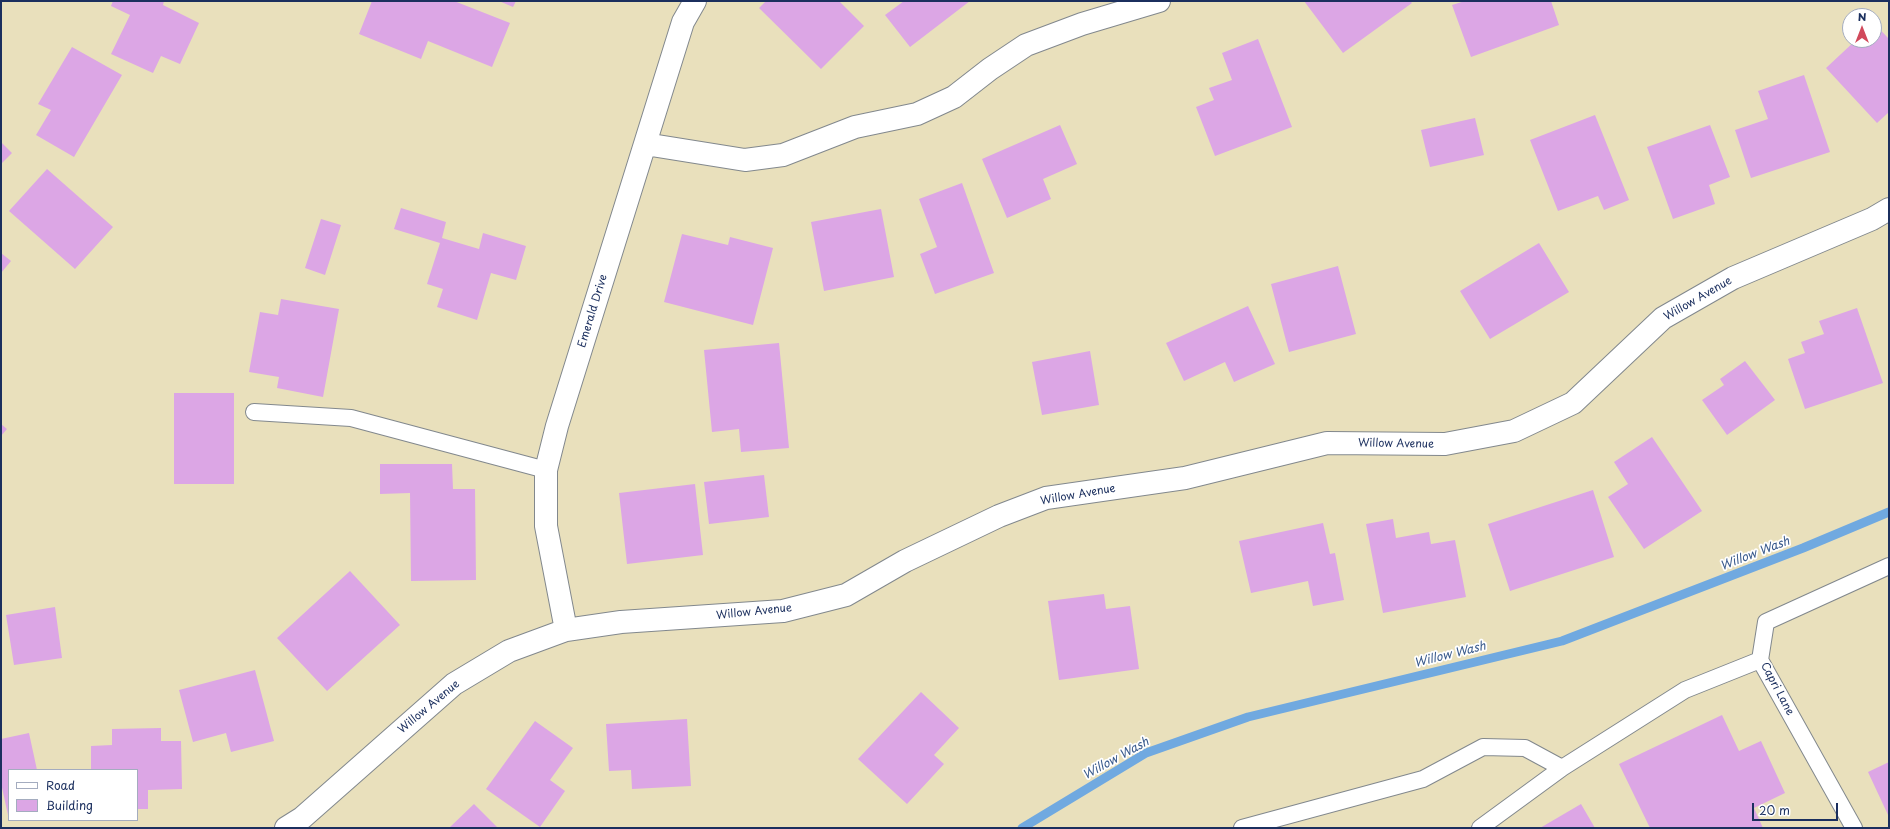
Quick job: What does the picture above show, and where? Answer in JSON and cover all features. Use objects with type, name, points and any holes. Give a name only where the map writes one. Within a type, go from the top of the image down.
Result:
[{"type":"street","name":"Emerald Drive","points":[[566,630],[546,526],[546,470],[557,426],[644,144],[683,22],[695,1]]},
{"type":"street","points":[[644,144],[745,160],[784,155],[854,127],[917,114],[954,97],[990,69],[1026,45],[1082,24],[1159,1]]},
{"type":"street","name":"Willow Avenue","points":[[286,828],[302,818],[454,684],[509,651],[566,630],[621,622],[783,611],[846,595],[905,561],[999,516],[1046,498],[1185,478],[1327,443],[1445,444],[1514,430],[1573,403],[1663,318],[1733,278],[1872,219],[1889,209]]},
{"type":"lane","points":[[254,412],[351,418],[546,470]]},
{"type":"lane","name":"Capri Lane","points":[[1854,828],[1760,660],[1766,622],[1889,566]]},
{"type":"lane","points":[[1480,828],[1562,768],[1685,690],[1760,660]]},
{"type":"lane","points":[[1242,828],[1423,779],[1483,747],[1525,748],[1562,768]]},
{"type":"building","points":[[113,1],[164,1],[163,5],[199,23],[180,64],[161,56],[153,73],[111,54],[130,15],[111,6]]},
{"type":"building","points":[[372,1],[454,1],[510,23],[492,67],[428,41],[421,59],[359,34]]},
{"type":"building","points":[[499,1],[516,1],[513,7]]},
{"type":"building","points":[[766,1],[839,1],[864,26],[821,69],[759,8]]},
{"type":"building","points":[[904,1],[970,1],[910,47],[885,15]]},
{"type":"building","points":[[1304,1],[1410,1],[1412,3],[1343,53]]},
{"type":"building","points":[[1465,1],[1551,1],[1559,25],[1471,57],[1452,5]]},
{"type":"building","points":[[1882,32],[1888,38],[1889,37],[1889,112],[1877,123],[1826,68],[1847,48],[1882,48]]},
{"type":"building","points":[[1258,39],[1292,127],[1215,156],[1196,107],[1214,100],[1209,88],[1232,80],[1222,53]]},
{"type":"building","points":[[72,47],[122,75],[74,157],[36,135],[51,110],[38,104]]},
{"type":"building","points":[[1804,75],[1830,152],[1751,178],[1735,130],[1768,119],[1758,91]]},
{"type":"building","points":[[1595,115],[1629,200],[1604,210],[1598,196],[1558,211],[1530,140]]},
{"type":"building","points":[[1475,118],[1484,155],[1430,167],[1421,130]]},
{"type":"building","points":[[1060,125],[1077,164],[1043,179],[1051,199],[1007,218],[982,159]]},
{"type":"building","points":[[1710,125],[1730,177],[1709,185],[1715,204],[1673,219],[1647,147]]},
{"type":"building","points":[[1,142],[12,153],[1,164]]},
{"type":"building","points":[[47,169],[113,227],[75,269],[9,211]]},
{"type":"building","points":[[962,183],[994,273],[935,294],[920,254],[937,247],[919,199]]},
{"type":"building","points":[[401,208],[446,222],[442,238],[479,249],[483,233],[526,246],[516,280],[491,273],[477,320],[437,307],[443,289],[427,284],[440,243],[394,229]]},
{"type":"building","points":[[881,209],[894,277],[824,291],[811,222]]},
{"type":"building","points":[[321,219],[341,225],[325,275],[305,268]]},
{"type":"building","points":[[682,234],[728,245],[730,237],[773,248],[753,325],[664,302]]},
{"type":"building","points":[[1539,243],[1569,292],[1490,339],[1460,291]]},
{"type":"building","points":[[1,253],[11,261],[1,273]]},
{"type":"building","points":[[1338,266],[1356,334],[1289,352],[1271,284]]},
{"type":"building","points":[[281,299],[339,309],[323,397],[277,388],[279,377],[249,372],[260,312],[278,315]]},
{"type":"building","points":[[1248,306],[1275,364],[1234,382],[1225,362],[1184,381],[1166,343]]},
{"type":"building","points":[[1857,308],[1883,383],[1805,409],[1788,359],[1805,353],[1801,342],[1824,334],[1819,321]]},
{"type":"building","points":[[779,343],[789,448],[741,452],[739,429],[712,432],[704,350]]},
{"type":"building","points":[[1090,351],[1099,405],[1042,415],[1032,362]]},
{"type":"building","points":[[1745,361],[1775,400],[1727,435],[1702,400],[1724,385],[1720,379]]},
{"type":"building","points":[[174,393],[234,393],[234,484],[174,484]]},
{"type":"building","points":[[1,424],[7,429],[1,436]]},
{"type":"building","points":[[1652,437],[1702,511],[1644,549],[1608,497],[1628,484],[1614,462]]},
{"type":"building","points":[[380,464],[452,464],[453,489],[475,489],[476,580],[411,581],[410,493],[380,494]]},
{"type":"building","points":[[764,475],[769,517],[709,524],[704,482]]},
{"type":"building","points":[[695,484],[703,555],[627,564],[619,493]]},
{"type":"building","points":[[1593,490],[1614,557],[1510,591],[1488,524]]},
{"type":"building","points":[[1393,519],[1396,538],[1429,532],[1431,544],[1455,540],[1466,597],[1383,613],[1366,524]]},
{"type":"building","points":[[1323,523],[1330,554],[1335,553],[1344,600],[1313,606],[1308,581],[1251,593],[1239,541]]},
{"type":"building","points":[[350,571],[400,625],[327,691],[277,638]]},
{"type":"building","points":[[1104,594],[1106,609],[1130,606],[1139,669],[1059,680],[1048,601]]},
{"type":"building","points":[[55,607],[62,658],[14,665],[6,615]]},
{"type":"building","points":[[255,670],[274,741],[231,752],[226,733],[193,742],[179,690]]},
{"type":"building","points":[[921,692],[959,728],[934,755],[944,764],[907,804],[858,759]]},
{"type":"building","points":[[1722,715],[1739,751],[1761,741],[1785,793],[1754,808],[1763,828],[1650,828],[1619,764]]},
{"type":"building","points":[[687,719],[691,786],[632,789],[631,770],[609,771],[606,724]]},
{"type":"building","points":[[535,721],[573,748],[550,780],[565,791],[540,827],[486,789]]},
{"type":"building","points":[[161,728],[161,741],[181,741],[182,789],[148,790],[148,809],[138,809],[138,769],[91,769],[91,746],[112,745],[112,729]]},
{"type":"building","points":[[29,733],[37,769],[8,769],[8,815],[1,783],[1,739]]},
{"type":"building","points":[[1889,762],[1889,817],[1868,772]]},
{"type":"building","points":[[474,804],[498,828],[449,828]]},
{"type":"building","points":[[1581,804],[1595,828],[1540,828]]},
{"type":"waterway","name":"Willow Wash","points":[[1022,828],[1146,753],[1248,717],[1562,641],[1803,548],[1889,512]]}]
